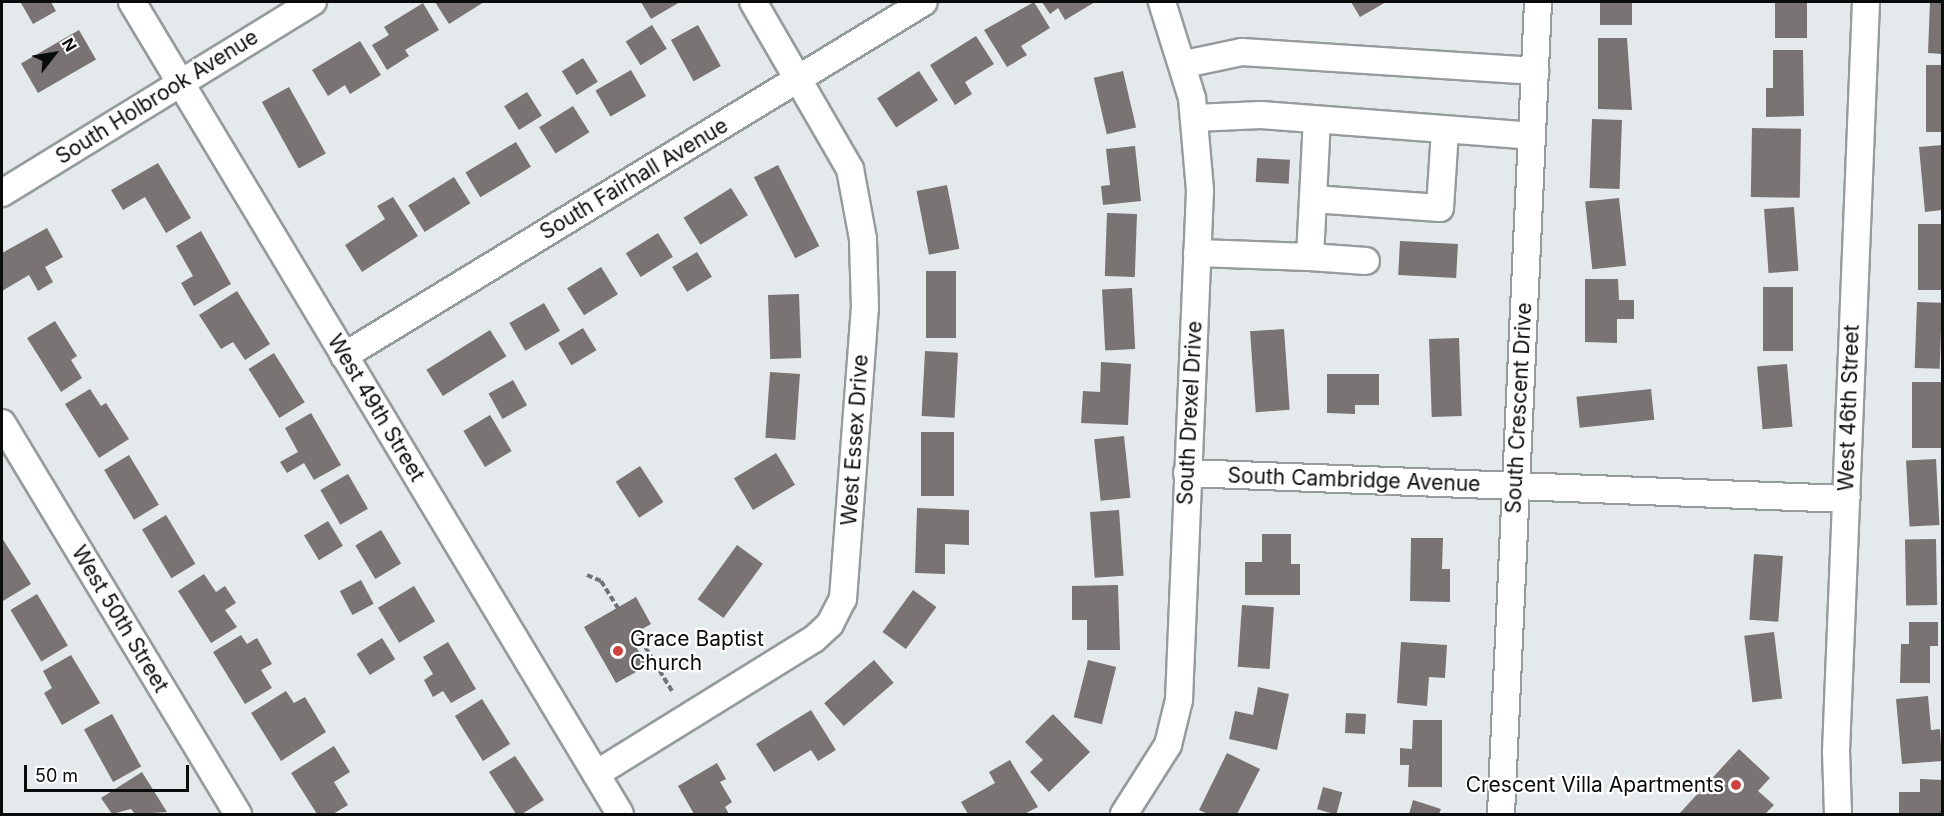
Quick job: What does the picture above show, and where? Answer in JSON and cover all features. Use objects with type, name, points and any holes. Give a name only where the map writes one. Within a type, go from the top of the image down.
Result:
[{"type":"street","name":"West 49th Street","points":[[132,2],[620,814]]},
{"type":"street","name":"South Holbrook Avenue","points":[[2,193],[313,2]]},
{"type":"street","name":"West Essex Drive","points":[[596,774],[814,639],[830,624],[843,599],[864,308],[863,239],[850,170],[800,78],[753,2]]},
{"type":"street","name":"South Fairhall Avenue","points":[[344,356],[924,2]]},
{"type":"street","name":"South Drexel Drive","points":[[1124,814],[1168,745],[1176,718],[1200,190],[1195,118],[1185,63],[1162,2]]},
{"type":"street","name":"South Crescent Drive","points":[[1501,814],[1538,2]]},
{"type":"street","name":"West 46th Street","points":[[1838,814],[1846,499],[1866,2]]},
{"type":"street","points":[[1185,63],[1242,52],[1535,71]]},
{"type":"street","points":[[1195,118],[1260,116],[1532,136]]},
{"type":"street","points":[[1310,257],[1317,120]]},
{"type":"street","points":[[1313,199],[1440,208],[1444,130]]},
{"type":"street","points":[[1197,253],[1366,261]]},
{"type":"street","name":"West 50th Street","points":[[2,423],[238,814]]},
{"type":"street","name":"South Cambridge Avenue","points":[[1187,473],[1846,499]]},
{"type":"path","points":[[586,575],[601,581],[618,608]]},
{"type":"path","points":[[636,632],[672,691]]},
{"type":"building","points":[[51,2],[56,11],[33,24],[21,3]]},
{"type":"building","points":[[435,2],[484,2],[449,24]]},
{"type":"building","points":[[641,2],[680,2],[651,19]]},
{"type":"building","points":[[1034,2],[1050,28],[1021,46],[1027,55],[1007,67],[984,30]]},
{"type":"building","points":[[1042,2],[1095,2],[1065,20],[1058,8],[1050,14]]},
{"type":"building","points":[[1351,2],[1386,2],[1360,17]]},
{"type":"building","points":[[1600,2],[1632,2],[1632,25],[1600,25]]},
{"type":"building","points":[[1775,2],[1807,2],[1807,38],[1775,38]]},
{"type":"building","points":[[1930,2],[1942,2],[1942,54],[1928,53]]},
{"type":"building","points":[[423,3],[439,30],[405,50],[409,56],[387,70],[372,45],[389,35],[384,27]]},
{"type":"building","points":[[652,25],[667,49],[641,65],[626,41]]},
{"type":"building","points":[[698,25],[721,66],[694,81],[671,40]]},
{"type":"building","points":[[79,30],[96,59],[38,93],[21,64]]},
{"type":"building","points":[[976,36],[994,64],[965,82],[972,94],[955,105],[930,65]]},
{"type":"building","points":[[1598,38],[1627,38],[1632,110],[1598,109]]},
{"type":"building","points":[[360,41],[381,75],[350,94],[345,85],[328,96],[312,70]]},
{"type":"building","points":[[1773,50],[1803,50],[1804,116],[1766,117],[1766,88],[1773,88]]},
{"type":"building","points":[[583,58],[598,82],[577,95],[562,71]]},
{"type":"building","points":[[1926,65],[1942,65],[1942,132],[1926,132]]},
{"type":"building","points":[[631,70],[646,96],[610,116],[595,90]]},
{"type":"building","points":[[919,71],[938,100],[896,128],[877,98]]},
{"type":"building","points":[[1123,71],[1136,128],[1107,134],[1094,78]]},
{"type":"building","points":[[289,87],[326,153],[299,169],[262,102]]},
{"type":"building","points":[[527,92],[542,116],[519,130],[504,106]]},
{"type":"building","points":[[573,106],[589,132],[556,153],[539,127]]},
{"type":"building","points":[[1592,119],[1622,120],[1620,189],[1590,188]]},
{"type":"building","points":[[1752,128],[1801,129],[1800,198],[1751,197]]},
{"type":"building","points":[[516,142],[531,167],[480,197],[465,172]]},
{"type":"building","points":[[1942,145],[1942,210],[1925,212],[1919,147]]},
{"type":"building","points":[[1135,146],[1141,201],[1103,205],[1101,186],[1110,185],[1106,149]]},
{"type":"building","points":[[1257,158],[1290,160],[1289,184],[1256,182]]},
{"type":"building","points":[[158,163],[191,218],[166,233],[145,197],[123,210],[111,190]]},
{"type":"building","points":[[778,165],[819,246],[795,258],[754,177]]},
{"type":"building","points":[[454,177],[470,203],[425,232],[408,206]]},
{"type":"building","points":[[947,185],[959,249],[929,255],[917,191]]},
{"type":"building","points":[[731,188],[748,215],[700,245],[684,218]]},
{"type":"building","points":[[393,197],[418,236],[362,272],[345,245],[385,219],[377,206]]},
{"type":"building","points":[[1619,198],[1626,266],[1592,269],[1585,202]]},
{"type":"building","points":[[1794,207],[1798,271],[1769,273],[1764,209]]},
{"type":"building","points":[[1107,213],[1137,214],[1135,277],[1105,276]]},
{"type":"building","points":[[1918,224],[1942,224],[1942,290],[1918,290]]},
{"type":"building","points":[[47,228],[63,257],[45,267],[53,282],[38,291],[29,275],[2,291],[2,253]]},
{"type":"building","points":[[201,231],[231,284],[194,306],[181,283],[193,276],[176,246]]},
{"type":"building","points":[[658,233],[673,257],[641,277],[626,253]]},
{"type":"building","points":[[1400,241],[1458,244],[1456,278],[1398,275]]},
{"type":"building","points":[[697,252],[712,277],[687,292],[672,267]]},
{"type":"building","points":[[601,267],[618,294],[584,315],[567,288]]},
{"type":"building","points":[[926,271],[956,271],[956,338],[926,338]]},
{"type":"building","points":[[1585,279],[1618,279],[1619,300],[1634,300],[1634,319],[1617,319],[1617,343],[1585,342]]},
{"type":"building","points":[[1763,287],[1793,287],[1793,351],[1763,351]]},
{"type":"building","points":[[1132,288],[1135,349],[1105,350],[1102,290]]},
{"type":"building","points":[[237,291],[270,344],[245,360],[233,342],[221,349],[199,315]]},
{"type":"building","points":[[799,294],[801,358],[770,359],[768,295]]},
{"type":"building","points":[[1917,302],[1942,303],[1940,369],[1915,368]]},
{"type":"building","points":[[544,303],[560,331],[525,351],[509,323]]},
{"type":"building","points":[[55,321],[77,356],[71,360],[82,378],[61,392],[27,338]]},
{"type":"building","points":[[583,328],[596,350],[572,365],[558,343]]},
{"type":"building","points":[[1284,329],[1290,410],[1256,412],[1250,331]]},
{"type":"building","points":[[490,330],[506,356],[443,396],[426,370]]},
{"type":"building","points":[[1459,338],[1462,416],[1432,417],[1429,339]]},
{"type":"building","points":[[925,351],[958,353],[955,418],[922,416]]},
{"type":"building","points":[[274,353],[305,402],[279,418],[249,369]]},
{"type":"building","points":[[1101,362],[1131,364],[1128,425],[1081,423],[1083,391],[1100,392]]},
{"type":"building","points":[[1787,364],[1792,427],[1763,429],[1757,367]]},
{"type":"building","points":[[770,372],[800,374],[795,440],[765,438]]},
{"type":"building","points":[[1327,374],[1379,374],[1379,405],[1355,405],[1355,414],[1327,413]]},
{"type":"building","points":[[513,380],[527,405],[503,419],[489,394]]},
{"type":"building","points":[[1912,382],[1942,382],[1942,448],[1912,448]]},
{"type":"building","points":[[90,389],[101,406],[106,403],[129,439],[99,458],[65,404]]},
{"type":"building","points":[[1651,389],[1654,420],[1580,428],[1576,397]]},
{"type":"building","points":[[311,413],[341,465],[314,480],[304,463],[287,473],[280,462],[298,452],[285,428]]},
{"type":"building","points":[[490,415],[512,451],[485,467],[463,431]]},
{"type":"building","points":[[921,432],[954,432],[954,496],[921,496]]},
{"type":"building","points":[[1124,436],[1130,498],[1101,501],[1094,439]]},
{"type":"building","points":[[776,453],[795,485],[753,510],[734,478]]},
{"type":"building","points":[[129,455],[159,505],[134,520],[104,470]]},
{"type":"building","points":[[1936,459],[1939,525],[1909,526],[1906,461]]},
{"type":"building","points":[[640,466],[663,502],[639,518],[616,482]]},
{"type":"building","points":[[348,474],[368,509],[340,525],[320,490]]},
{"type":"building","points":[[917,508],[969,510],[969,545],[945,544],[945,574],[915,573]]},
{"type":"building","points":[[1119,510],[1124,576],[1095,578],[1090,512]]},
{"type":"building","points":[[166,515],[195,564],[171,578],[142,529]]},
{"type":"building","points":[[328,521],[343,546],[319,560],[304,535]]},
{"type":"building","points":[[381,530],[401,563],[375,579],[355,545]]},
{"type":"building","points":[[1262,534],[1291,534],[1291,564],[1300,564],[1300,595],[1245,595],[1245,562],[1262,562]]},
{"type":"building","points":[[2,538],[31,584],[3,601],[2,598]]},
{"type":"building","points":[[1411,538],[1443,538],[1442,569],[1450,569],[1450,602],[1410,601]]},
{"type":"building","points":[[1936,539],[1937,605],[1906,606],[1905,540]]},
{"type":"building","points":[[737,545],[763,564],[724,618],[698,599]]},
{"type":"building","points":[[1754,554],[1783,556],[1778,622],[1749,620]]},
{"type":"building","points":[[204,574],[216,592],[225,586],[236,603],[225,610],[237,627],[211,643],[178,591]]},
{"type":"building","points":[[361,580],[374,604],[352,615],[340,591]]},
{"type":"building","points":[[1118,585],[1120,650],[1087,650],[1087,620],[1072,620],[1072,586]]},
{"type":"building","points":[[414,586],[435,621],[399,643],[378,608]]},
{"type":"building","points":[[913,590],[936,607],[906,649],[882,632]]},
{"type":"building","points":[[37,594],[68,645],[41,661],[10,610]]},
{"type":"building","name":"Grace Baptist Church","points":[[636,597],[651,624],[630,636],[647,666],[616,683],[584,627]]},
{"type":"building","points":[[1242,605],[1274,607],[1270,669],[1238,667]]},
{"type":"building","points":[[1909,622],[1938,622],[1938,646],[1930,646],[1930,683],[1900,683],[1901,644],[1909,644]]},
{"type":"building","points":[[1774,632],[1782,699],[1752,702],[1744,636]]},
{"type":"building","points":[[241,635],[247,644],[257,638],[272,664],[261,670],[272,688],[245,704],[213,652]]},
{"type":"building","points":[[382,638],[395,659],[370,675],[357,654]]},
{"type":"building","points":[[448,642],[476,689],[451,703],[443,691],[433,697],[424,680],[433,674],[423,657]]},
{"type":"building","points":[[1401,642],[1447,645],[1445,678],[1429,677],[1427,706],[1397,703]]},
{"type":"building","points":[[71,655],[100,703],[62,725],[44,693],[52,688],[43,671]]},
{"type":"building","points":[[874,660],[894,683],[844,726],[824,703]]},
{"type":"building","points":[[1088,660],[1116,667],[1102,724],[1074,717]]},
{"type":"building","points":[[1258,687],[1289,694],[1277,750],[1229,739],[1235,711],[1253,715]]},
{"type":"building","points":[[286,691],[294,703],[305,697],[326,732],[281,761],[251,713]]},
{"type":"building","points":[[1928,696],[1931,730],[1940,729],[1942,761],[1902,764],[1896,699]]},
{"type":"building","points":[[482,699],[510,744],[483,761],[455,716]]},
{"type":"building","points":[[811,710],[836,750],[818,761],[811,750],[774,772],[756,744]]},
{"type":"building","points":[[1346,713],[1366,714],[1365,734],[1345,733]]},
{"type":"building","points":[[112,714],[141,766],[113,782],[84,730]]},
{"type":"building","points":[[1053,714],[1090,752],[1049,792],[1030,772],[1043,760],[1025,742]]},
{"type":"building","points":[[1413,720],[1442,720],[1442,787],[1408,787],[1409,765],[1400,765],[1400,748],[1412,749]]},
{"type":"building","points":[[334,746],[350,772],[334,782],[348,805],[333,814],[317,814],[291,773]]},
{"type":"building","name":"Crescent Villa Apartments","points":[[1739,749],[1770,778],[1758,791],[1774,805],[1765,814],[1679,814]]},
{"type":"building","points":[[1227,753],[1260,769],[1237,814],[1208,814],[1199,810]]},
{"type":"building","points":[[515,756],[544,800],[522,814],[516,814],[489,772]]},
{"type":"building","points":[[1010,760],[1038,807],[1024,814],[968,814],[961,802],[995,783],[989,772]]},
{"type":"building","points":[[717,763],[726,779],[720,782],[732,802],[725,807],[729,814],[694,814],[678,786]]},
{"type":"building","points":[[142,772],[167,812],[135,814],[131,809],[112,814],[101,798]]},
{"type":"building","points":[[1920,779],[1942,780],[1942,814],[1899,814],[1899,792],[1920,792]]},
{"type":"building","points":[[1323,787],[1342,792],[1336,814],[1317,809]]},
{"type":"building","points":[[1413,800],[1441,809],[1439,814],[1409,814]]},
{"type":"place","name":"Grace Baptist Church","points":[[618,651]]},
{"type":"place","name":"Crescent Villa Apartments","points":[[1736,785]]}]
